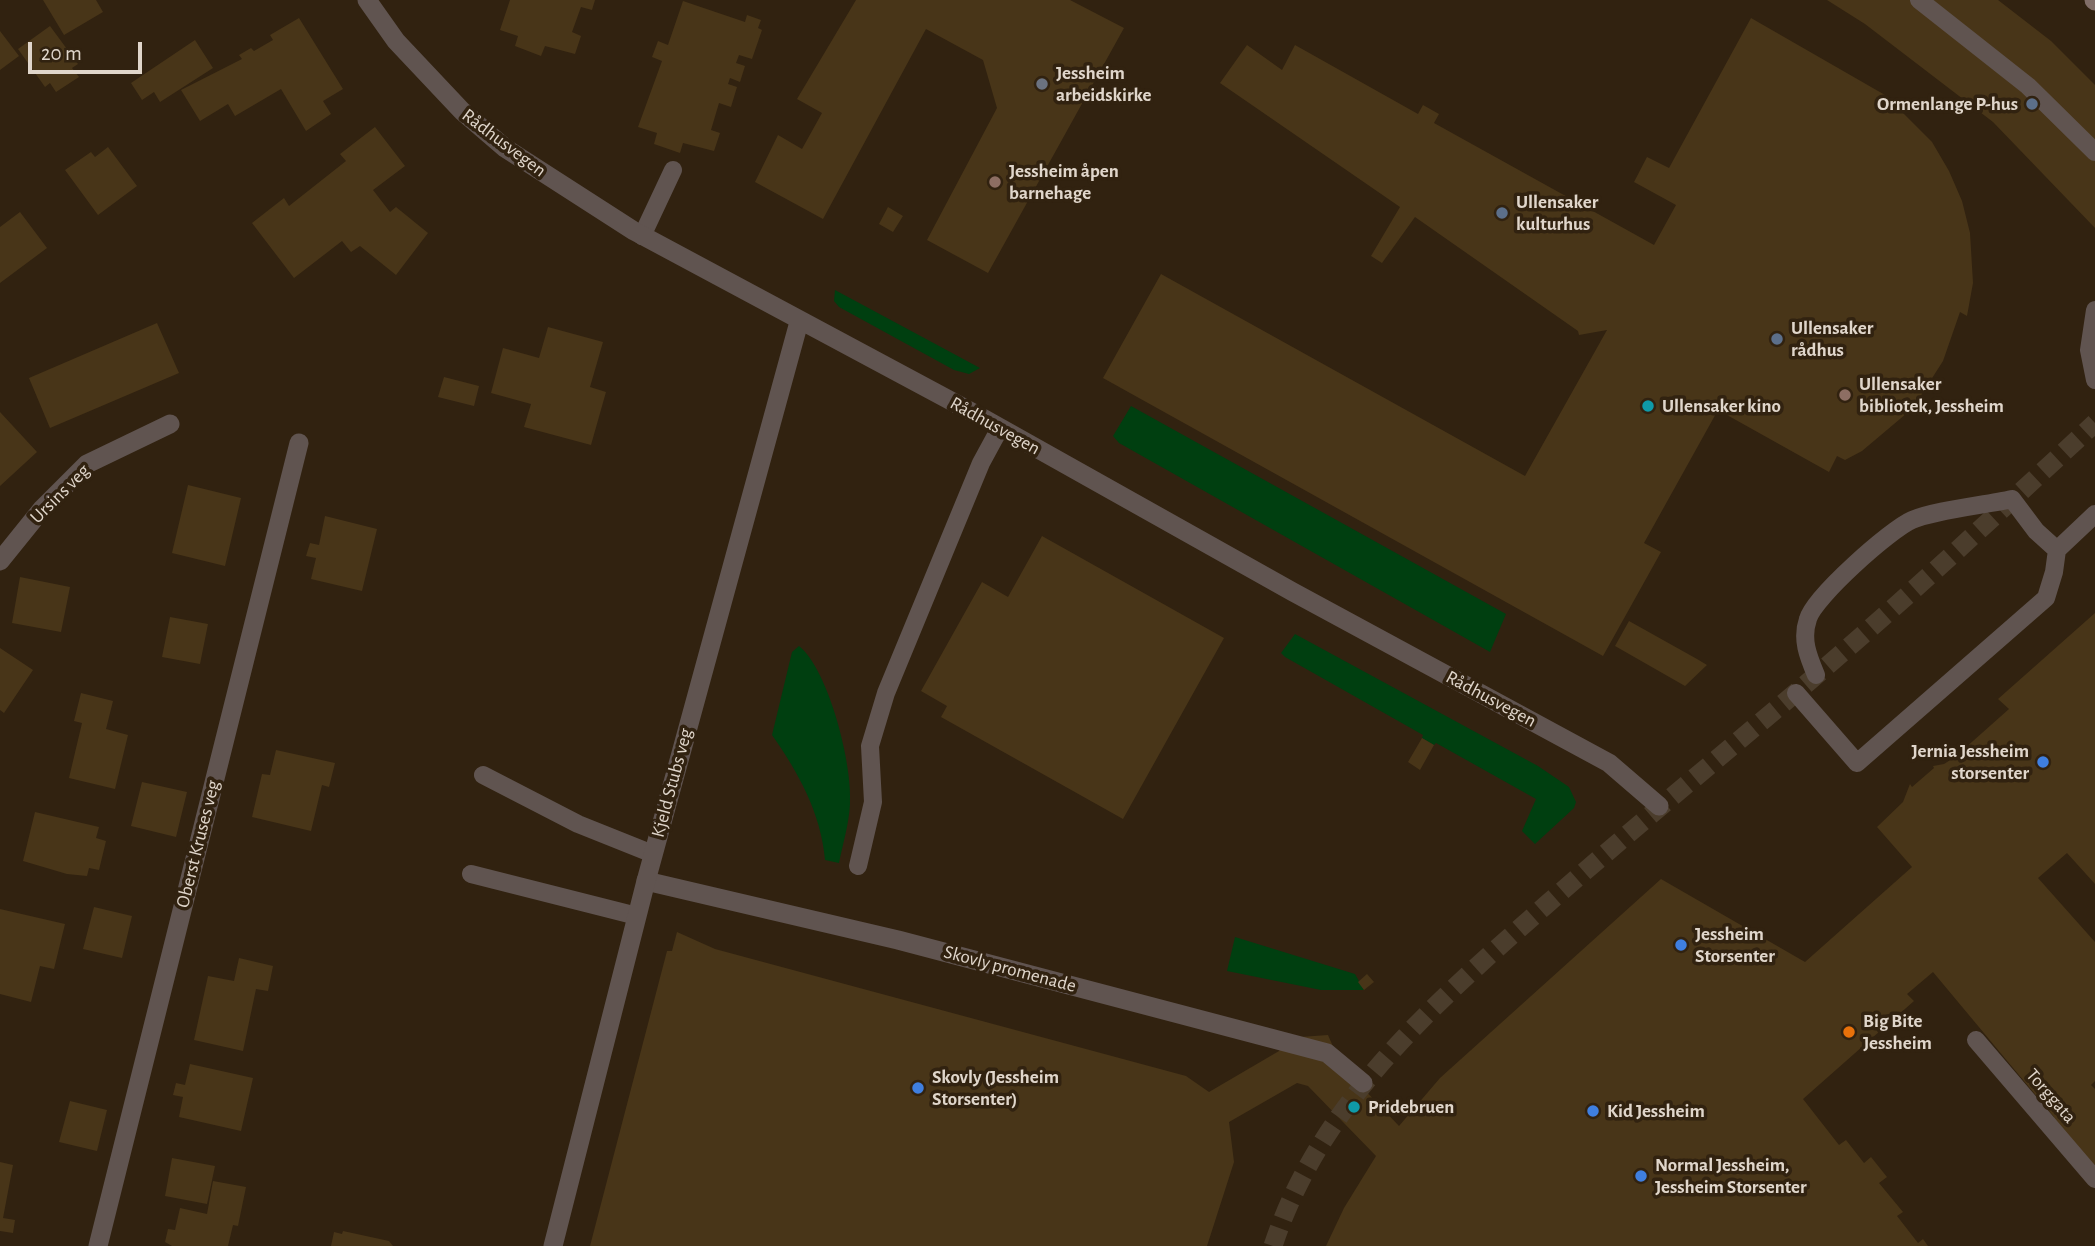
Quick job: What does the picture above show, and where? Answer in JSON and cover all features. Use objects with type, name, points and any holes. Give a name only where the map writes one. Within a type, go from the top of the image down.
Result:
[{"type":"street","name":"Rådhusvegen","points":[[367,0],[396,41],[461,111],[505,148],[642,236],[1000,428],[1609,763],[1659,806]]},
{"type":"street","name":"Kjeld Stubs veg","points":[[553,1246],[646,881],[799,322]]},
{"type":"street","name":"Ursins veg","points":[[0,561],[42,509],[87,464],[170,424]]},
{"type":"street","name":"Oberst Kruses veg","points":[[97,1246],[299,443]]},
{"type":"street","name":"Skovly promenade","points":[[646,881],[898,940],[1327,1053],[1363,1083]]},
{"type":"lane","points":[[1919,0],[2028,86],[2095,152]]},
{"type":"lane","points":[[642,236],[673,170]]},
{"type":"lane","points":[[2095,310],[2089,350],[2095,380]]},
{"type":"lane","points":[[858,866],[873,802],[870,746],[886,693],[981,463],[1000,428]]},
{"type":"lane","points":[[1816,676],[1806,653],[1808,618],[1815,604],[1853,566],[1912,520],[2012,499],[2036,531],[2057,550]]},
{"type":"lane","points":[[1796,693],[1857,764],[2046,598],[2057,550],[2095,514]]},
{"type":"lane","points":[[483,775],[578,824],[653,855]]},
{"type":"lane","points":[[471,874],[637,916]]},
{"type":"lane","name":"Torggata","points":[[1976,1041],[2095,1179]]},
{"type":"green space","points":[[835,290],[980,368],[969,374],[954,370],[839,307],[834,301]]},
{"type":"green space","points":[[1131,406],[1506,614],[1490,652],[1119,443],[1113,436]]},
{"type":"green space","points":[[1295,634],[1538,766],[1569,787],[1576,802],[1574,808],[1535,844],[1522,831],[1536,799],[1436,743],[1434,745],[1422,738],[1423,735],[1285,657],[1281,653]]},
{"type":"green space","points":[[799,646],[820,675],[829,697],[848,767],[849,811],[839,863],[825,860],[819,826],[807,794],[772,735],[792,652]]},
{"type":"green space","points":[[1235,937],[1355,974],[1364,990],[1321,990],[1227,971]]},
{"type":"building","points":[[43,0],[96,0],[103,12],[64,35]]},
{"type":"building","points":[[510,0],[595,0],[592,10],[581,7],[572,32],[581,36],[575,54],[545,46],[541,56],[515,46],[518,36],[500,30]]},
{"type":"building","points":[[856,0],[1070,0],[1124,28],[988,273],[927,240],[997,108],[983,60],[926,29],[823,219],[755,182],[778,135],[802,149],[822,113],[797,99]]},
{"type":"building","name":"Ormenlange P-hus","points":[[1827,0],[1998,0],[2051,41],[2095,85],[2095,228],[1993,122],[1865,24]]},
{"type":"building","points":[[683,1],[745,22],[747,15],[761,20],[758,28],[762,30],[752,59],[739,55],[736,63],[745,66],[740,82],[730,78],[728,84],[737,87],[731,107],[719,103],[711,130],[720,133],[714,151],[683,143],[680,153],[654,144],[657,133],[638,127],[662,61],[652,57],[658,41],[668,45]]},
{"type":"building","points":[[299,18],[343,89],[323,101],[331,114],[306,131],[281,89],[235,116],[228,104],[200,121],[181,90],[242,59],[239,55],[251,48],[254,51],[273,40],[270,35]]},
{"type":"building","name":"Ullensaker rådhus","points":[[1751,18],[1885,95],[1932,142],[1962,201],[1970,233],[1973,283],[1967,316],[1960,312],[1943,361],[1913,408],[1862,451],[1845,460],[1837,456],[1829,472],[1718,410],[1644,543],[1661,552],[1603,656],[1103,378],[1161,274],[1525,476],[1607,330],[1579,335],[1578,331],[1415,217],[1382,263],[1371,256],[1400,207],[1220,83],[1247,45],[1282,70],[1295,45],[1418,114],[1423,105],[1439,114],[1434,123],[1654,245],[1676,205],[1634,182],[1647,157],[1669,168]]},
{"type":"building","points":[[50,26],[78,64],[72,68],[79,77],[56,92],[50,83],[45,87],[18,49]]},
{"type":"building","points":[[0,31],[19,56],[0,70]]},
{"type":"building","points":[[195,40],[213,68],[160,102],[154,92],[142,100],[131,83]]},
{"type":"building","points":[[375,127],[405,166],[373,190],[390,212],[396,207],[428,233],[396,275],[360,246],[351,252],[342,241],[294,278],[252,223],[284,198],[289,206],[346,161],[340,154]]},
{"type":"building","points":[[108,147],[137,186],[98,215],[65,170],[91,152],[95,157]]},
{"type":"building","points":[[888,207],[903,216],[893,232],[879,224]]},
{"type":"building","points":[[20,212],[47,248],[0,283],[0,227]]},
{"type":"building","points":[[157,323],[179,373],[50,428],[29,378]]},
{"type":"building","points":[[548,327],[603,342],[590,387],[606,392],[591,445],[524,427],[531,404],[491,393],[503,348],[539,358]]},
{"type":"building","points":[[444,377],[479,386],[474,406],[438,397]]},
{"type":"building","points":[[0,412],[37,452],[0,486]]},
{"type":"building","points":[[188,485],[241,498],[225,566],[172,553]]},
{"type":"building","points":[[325,516],[377,529],[362,591],[311,579],[316,558],[306,556],[310,543],[319,545]]},
{"type":"building","points":[[1042,536],[1224,638],[1123,819],[941,717],[947,706],[921,691],[982,582],[1008,597]]},
{"type":"building","points":[[20,577],[70,587],[61,632],[12,623]]},
{"type":"building","points":[[2095,613],[2095,884],[2067,853],[2038,878],[2095,942],[2095,1081],[2091,1085],[2095,1089],[2095,1172],[2051,1121],[2054,1117],[1933,972],[1907,994],[1914,1001],[1803,1099],[1839,1145],[1846,1140],[1864,1163],[1871,1157],[1887,1177],[1879,1183],[1903,1212],[1897,1216],[1918,1243],[1923,1239],[1928,1246],[1326,1246],[1344,1208],[1376,1156],[1308,1086],[1297,1083],[1229,1122],[1234,1162],[1207,1246],[590,1246],[667,951],[672,951],[677,932],[715,949],[1186,1076],[1209,1092],[1279,1051],[1286,1038],[1328,1035],[1341,1065],[1399,1126],[1440,1078],[1661,879],[1805,962],[1912,867],[1877,827],[1903,802],[1910,784],[1912,787],[1934,768],[1933,766],[1944,764],[1955,757],[2009,709],[1998,699]]},
{"type":"building","points":[[170,617],[208,624],[200,664],[162,657]]},
{"type":"building","points":[[1629,621],[1707,665],[1685,686],[1615,646]]},
{"type":"building","points":[[0,648],[33,670],[4,713],[0,710]]},
{"type":"building","points":[[81,693],[113,701],[106,729],[128,735],[115,789],[69,778],[82,723],[74,721]]},
{"type":"building","points":[[1422,738],[1434,745],[1420,770],[1408,762]]},
{"type":"building","points":[[276,750],[335,763],[329,787],[322,785],[311,831],[252,817],[262,774],[270,775]]},
{"type":"building","points":[[142,782],[187,792],[176,837],[131,826]]},
{"type":"building","points":[[35,812],[99,827],[96,838],[106,841],[99,870],[89,868],[87,876],[67,874],[23,861]]},
{"type":"building","points":[[94,907],[132,916],[122,958],[83,949]]},
{"type":"building","points":[[0,909],[65,924],[54,969],[40,966],[31,1002],[0,994]]},
{"type":"building","points":[[239,958],[273,966],[268,991],[256,989],[243,1051],[194,1040],[208,976],[234,981]]},
{"type":"building","points":[[1367,974],[1374,982],[1364,990],[1358,982]]},
{"type":"building","points":[[190,1064],[253,1078],[241,1131],[179,1117],[183,1097],[173,1095],[176,1083],[185,1085]]},
{"type":"building","points":[[70,1101],[107,1110],[97,1151],[59,1142]]},
{"type":"building","points":[[172,1158],[215,1166],[207,1204],[165,1196]]},
{"type":"building","points":[[0,1162],[13,1165],[3,1218],[15,1220],[13,1233],[0,1231]]},
{"type":"building","points":[[213,1181],[246,1187],[238,1226],[233,1225],[228,1246],[172,1246],[165,1242],[168,1229],[175,1230],[180,1208],[207,1214]]},
{"type":"building","points":[[343,1231],[389,1241],[393,1246],[331,1246],[334,1232],[342,1234]]},
{"type":"tunnel","points":[[1273,1246],[1294,1194],[1320,1146],[1351,1100],[1424,1018],[1546,905],[1870,629],[2095,423]]},
{"type":"place","name":"Jessheim arbeidskirke","points":[[1042,84]]},
{"type":"place","name":"Ormenlange P-hus","points":[[2032,104]]},
{"type":"place","name":"Jessheim åpen barnehage","points":[[995,182]]},
{"type":"place","name":"Ullensaker kulturhus","points":[[1502,213]]},
{"type":"place","name":"Ullensaker rådhus","points":[[1777,339]]},
{"type":"place","name":"Ullensaker bibliotek, Jessheim","points":[[1845,395]]},
{"type":"place","name":"Ullensaker kino","points":[[1648,406]]},
{"type":"place","name":"Jernia Jessheim storsenter","points":[[2043,762]]},
{"type":"place","name":"Jessheim Storsenter","points":[[1681,945]]},
{"type":"place","name":"Big Bite Jessheim","points":[[1849,1032]]},
{"type":"place","name":"Skovly (Jessheim Storsenter)","points":[[918,1088]]},
{"type":"place","name":"Pridebruen","points":[[1354,1107]]},
{"type":"place","name":"Kid Jessheim","points":[[1593,1111]]},
{"type":"place","name":"Normal Jessheim, Jessheim Storsenter","points":[[1641,1176]]}]
